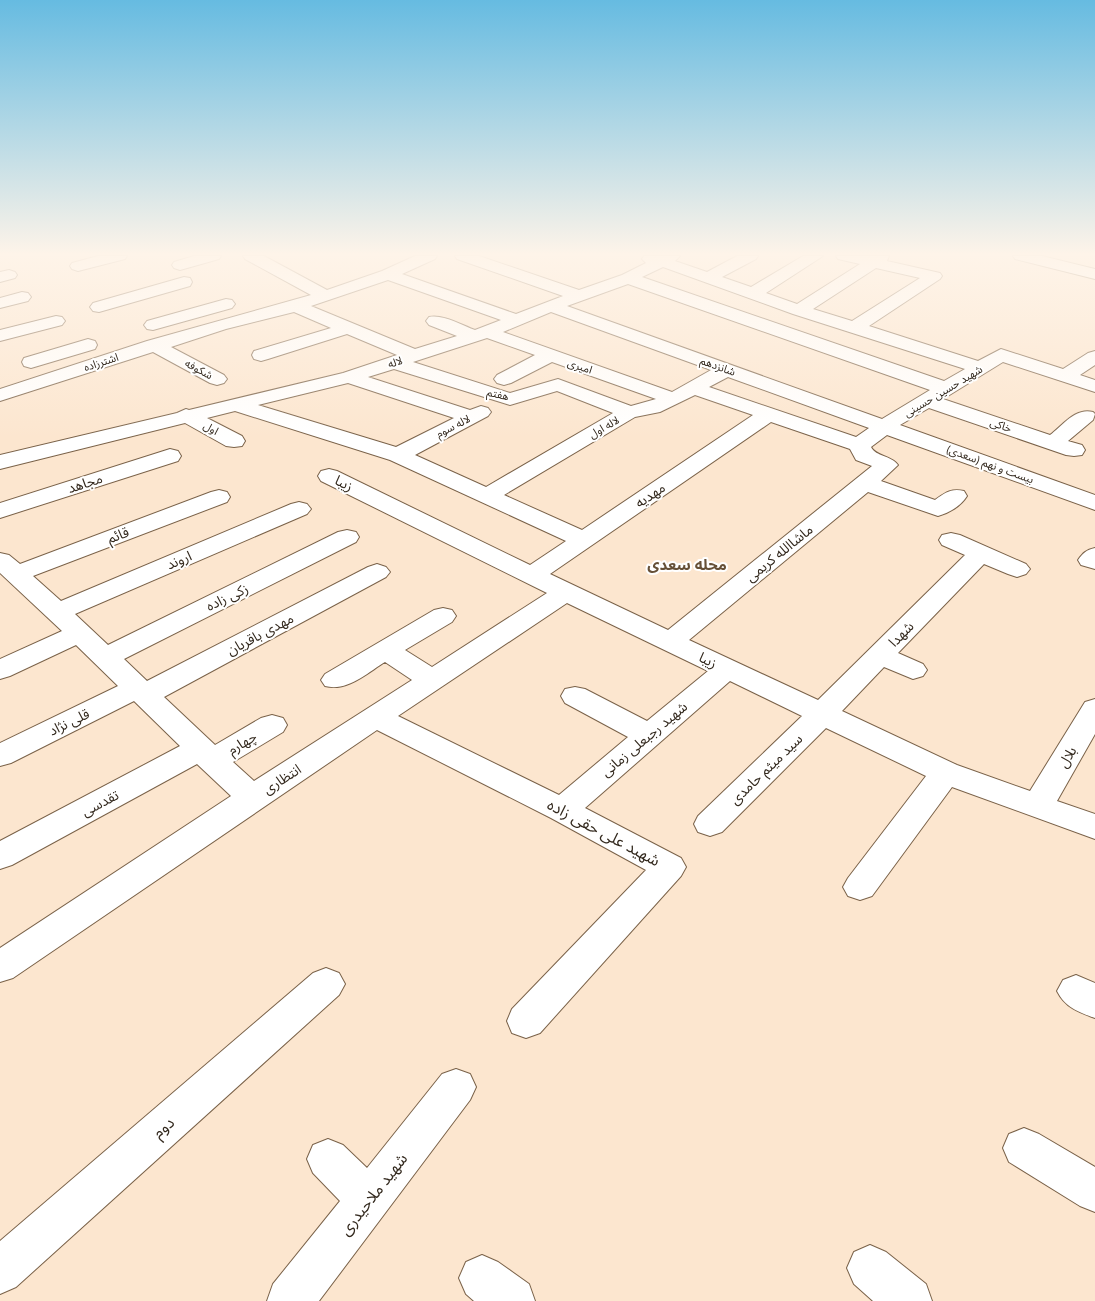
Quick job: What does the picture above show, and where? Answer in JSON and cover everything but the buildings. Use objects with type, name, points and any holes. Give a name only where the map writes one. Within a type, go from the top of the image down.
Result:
[{"type":"street","points":[[153,325],[180,317]]},
{"type":"street","points":[[204,317],[220,326]]},
{"type":"street","name":"اشترزاده","points":[[0,395],[154,345],[255,317]]},
{"type":"street","points":[[321,317],[415,356]]},
{"type":"street","points":[[508,317],[517,320]]},
{"type":"street","name":"لاله","points":[[0,462],[186,415],[349,377],[481,334],[525,317]]},
{"type":"street","name":"شانزدهم","points":[[583,317],[723,363],[885,426]]},
{"type":"street","points":[[740,317],[947,388]]},
{"type":"street","points":[[820,317],[981,368]]},
{"type":"street","points":[[854,328],[871,317]]},
{"type":"street","points":[[0,336],[56,321]]},
{"type":"street","points":[[435,321],[481,334]]},
{"type":"street","points":[[261,355],[349,328]]},
{"type":"street","points":[[70,333],[110,359]]},
{"type":"street","name":"امیری","points":[[481,334],[550,355],[674,399]]},
{"type":"street","points":[[31,362],[88,345]]},
{"type":"street","name":"شکوفه","points":[[154,345],[217,379]]},
{"type":"street","points":[[504,379],[550,355]]},
{"type":"street","name":"شهید حسین حسینی","points":[[859,445],[885,426],[1001,356],[1095,386]]},
{"type":"street","points":[[1065,376],[1095,357]]},
{"type":"street","name":"هفتم","points":[[395,362],[510,399],[558,385],[629,412]]},
{"type":"street","name":"لاله اول","points":[[486,496],[629,412],[653,408],[674,399],[693,388],[723,363]]},
{"type":"street","points":[[349,377],[471,417]]},
{"type":"street","points":[[693,388],[859,445]]},
{"type":"street","name":"لاله سوم","points":[[398,455],[510,399]]},
{"type":"street","name":"خاکی","points":[[927,400],[1074,450]]},
{"type":"street","points":[[233,404],[398,455],[584,540]]},
{"type":"street","name":"مهدیه","points":[[532,575],[769,414]]},
{"type":"street","name":"اول","points":[[186,415],[234,441]]},
{"type":"street","points":[[1053,443],[1086,416]]},
{"type":"street","name":"بیست و نهم (سعدی)","points":[[885,426],[1095,503]]},
{"type":"street","name":"ماشاالله کریمی","points":[[670,642],[887,465],[864,455],[859,445]]},
{"type":"street","name":"مجاهد","points":[[0,511],[170,456]]},
{"type":"street","name":"زیبا","points":[[329,476],[566,592],[946,773],[1038,804],[1095,826]]},
{"type":"street","points":[[864,483],[938,509],[956,496]]},
{"type":"street","name":"قائم","points":[[8,567],[219,497]]},
{"type":"street","name":"اروند","points":[[58,612],[299,509]]},
{"type":"street","name":"زکی زاده","points":[[106,657],[347,537]]},
{"type":"street","points":[[951,540],[1018,570]]},
{"type":"street","name":"شهدا","points":[[822,714],[981,553]]},
{"type":"street","points":[[1095,555],[1090,560],[1095,562]]},
{"type":"street","points":[[8,567],[106,657],[252,798]]},
{"type":"street","name":"مهدی باقریان","points":[[141,692],[377,572]]},
{"type":"street","name":"انتظاری","points":[[0,967],[252,798],[377,718],[566,592]]},
{"type":"street","points":[[335,680],[443,616]]},
{"type":"street","points":[[0,670],[79,633]]},
{"type":"street","points":[[385,650],[432,680]]},
{"type":"street","points":[[880,655],[913,670]]},
{"type":"street","name":"شهید رجبعلی زمانی","points":[[562,810],[727,669]]},
{"type":"street","name":"قلی نژاد","points":[[0,756],[141,692]]},
{"type":"street","points":[[575,696],[649,735]]},
{"type":"street","name":"بلال","points":[[1038,804],[1095,710]]},
{"type":"street","name":"سید میثم حامدی","points":[[710,824],[822,714]]},
{"type":"street","name":"شهید علی حقی زاده","points":[[377,718],[562,810],[669,866],[526,1021]]},
{"type":"street","name":"چهارم","points":[[206,755],[272,725]]},
{"type":"street","name":"تقدسی","points":[[0,856],[206,755]]},
{"type":"street","points":[[860,887],[946,773]]},
{"type":"street","name":"دوم","points":[[0,1271],[326,984]]},
{"type":"street","name":"شهید ملاحیدری","points":[[290,1301],[456,1087]]},
{"type":"street","points":[[1024,1148],[1095,1191]]},
{"type":"street","points":[[328,1159],[369,1200]]},
{"type":"street","points":[[870,1268],[909,1301]]},
{"type":"district","name":"محله سعدی","points":[[687,564]]}]
